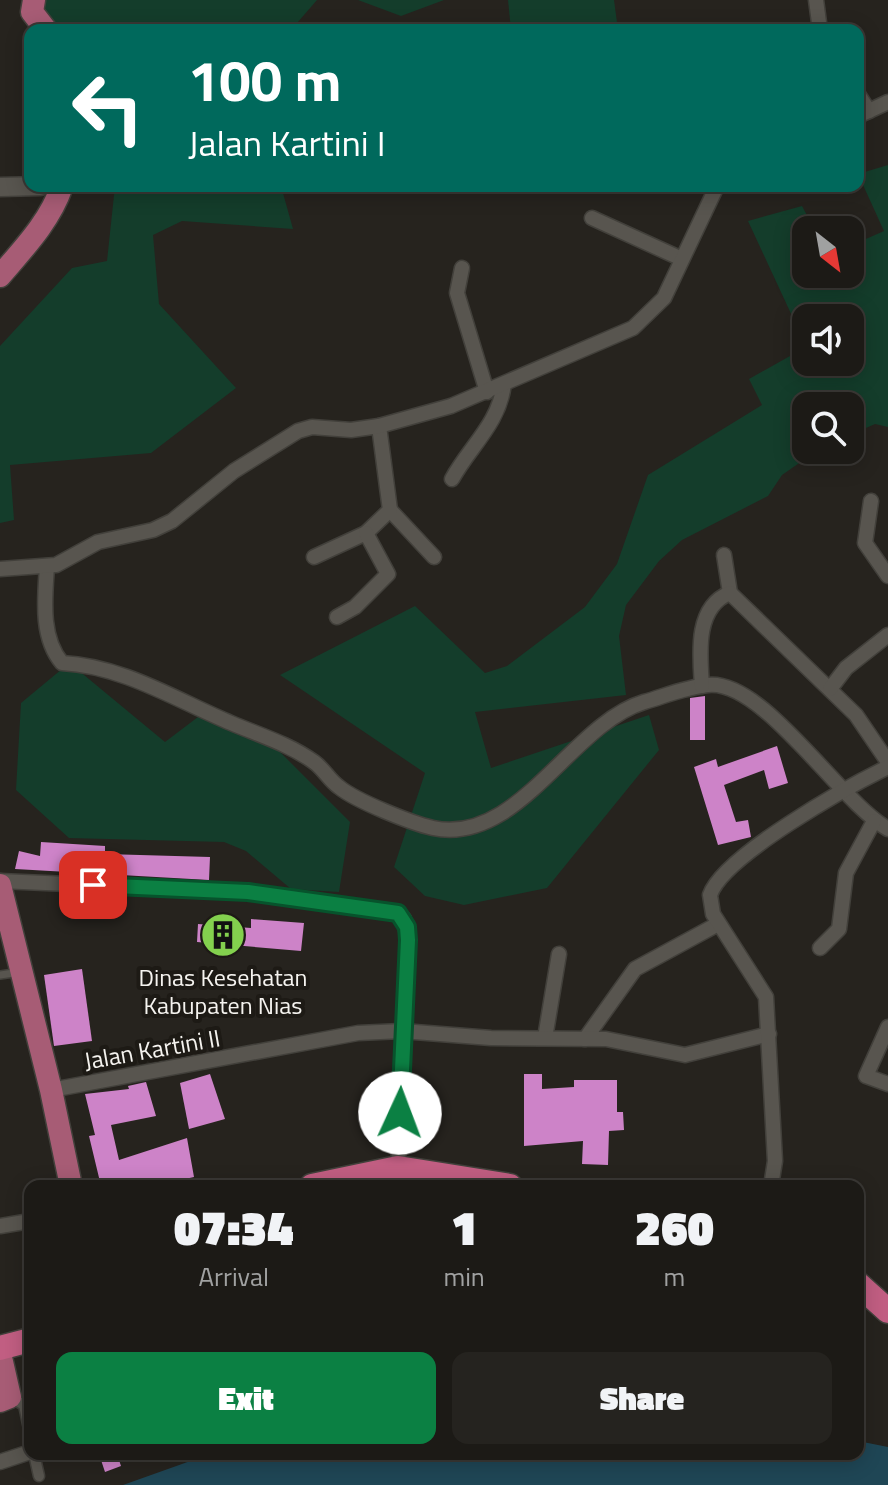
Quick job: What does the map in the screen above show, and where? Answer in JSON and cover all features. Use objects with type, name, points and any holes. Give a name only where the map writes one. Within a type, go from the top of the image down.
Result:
[{"type":"highway","points":[[341,1180],[398,1168],[469,1180]]},
{"type":"highway","points":[[864,1289],[888,1311]]},
{"type":"highway","points":[[0,1350],[24,1342]]},
{"type":"main road","points":[[34,0],[32,12],[41,24]]},
{"type":"main road","points":[[0,276],[39,230],[60,192]]},
{"type":"main road","points":[[1,888],[11,973],[51,1090],[70,1180]]},
{"type":"main road","points":[[0,1350],[5,1399]]},
{"type":"street","points":[[816,0],[819,24]]},
{"type":"street","points":[[864,114],[888,102]]},
{"type":"street","points":[[0,187],[24,186]]},
{"type":"street","points":[[0,569],[47,566],[66,561],[98,542],[153,530],[172,521],[234,471],[298,431],[312,427],[351,430],[379,426],[487,392],[633,328],[664,298],[714,192]]},
{"type":"street","points":[[592,218],[682,259]]},
{"type":"street","points":[[462,268],[457,293],[487,392]]},
{"type":"street","points":[[452,479],[464,455],[490,428],[504,384]]},
{"type":"street","points":[[379,426],[390,510],[434,557]]},
{"type":"street","points":[[871,501],[865,543],[888,576]]},
{"type":"street","points":[[314,557],[366,533],[390,510]]},
{"type":"street","points":[[337,617],[355,607],[388,574],[366,533]]},
{"type":"street","points":[[724,555],[730,593],[830,689],[872,735],[888,765],[768,839],[723,874],[710,895],[718,924],[766,997],[775,1161],[772,1180]]},
{"type":"street","points":[[47,566],[44,608],[47,630],[62,663],[129,677],[286,746],[315,762],[341,789],[434,828],[458,828],[486,822],[534,788],[607,718],[632,706],[702,686],[725,686],[742,694],[776,720],[842,791],[874,821],[888,829]]},
{"type":"street","points":[[702,686],[703,626],[716,602],[730,593]]},
{"type":"street","points":[[830,689],[846,668],[888,635]]},
{"type":"street","points":[[820,948],[839,929],[846,873],[874,821]]},
{"type":"street","points":[[1,888],[248,892],[398,913],[407,927],[408,940],[398,1168]]},
{"type":"street","points":[[585,1039],[635,969],[718,924]]},
{"type":"street","points":[[545,1038],[559,954]]},
{"type":"street","points":[[888,1027],[866,1076],[888,1084]]},
{"type":"street","name":"Jalan Kartini II","points":[[51,1090],[358,1033],[402,1031],[491,1038],[606,1039],[685,1055],[769,1034]]},
{"type":"street","points":[[0,1226],[24,1222]]},
{"type":"street","points":[[0,1462],[24,1455]]},
{"type":"street","points":[[34,1460],[39,1476]]},
{"type":"green space","points":[[34,0],[317,0],[296,24],[44,24]]},
{"type":"green space","points":[[358,0],[444,0],[401,16]]},
{"type":"green space","points":[[508,0],[614,0],[617,24],[510,24]]},
{"type":"green space","points":[[888,165],[888,427],[875,424],[864,429],[864,392],[792,392],[792,464],[798,464],[782,475],[768,496],[682,540],[659,561],[626,605],[619,636],[626,695],[475,712],[491,768],[649,715],[659,750],[547,888],[464,905],[425,896],[394,867],[425,773],[280,675],[415,606],[485,673],[507,666],[585,607],[617,564],[648,475],[762,405],[749,379],[792,355],[792,376],[864,376],[864,304],[792,304],[792,316],[748,221],[802,206],[807,216],[792,216],[792,288],[864,288],[864,240],[884,231],[864,187],[864,172]]},
{"type":"green space","points":[[114,192],[283,192],[293,229],[182,221],[153,235],[159,304],[236,388],[151,453],[10,465],[14,520],[0,523],[0,346],[72,268],[107,261]]},
{"type":"green space","points":[[62,669],[78,670],[165,742],[198,717],[276,748],[350,822],[339,892],[291,889],[246,851],[224,842],[69,838],[16,790],[21,703]]},
{"type":"water","points":[[864,1442],[888,1447],[888,1485],[123,1485],[193,1460],[864,1460]]},
{"type":"building","points":[[705,696],[705,740],[690,740],[690,698]]},
{"type":"building","points":[[777,746],[788,783],[769,789],[764,770],[724,785],[736,822],[748,820],[751,837],[718,845],[694,767],[716,759],[718,767]]},
{"type":"building","points":[[41,842],[105,846],[105,854],[210,857],[209,880],[15,869],[19,851],[40,856]]},
{"type":"building","points":[[251,919],[304,923],[301,951],[197,942],[198,924],[251,928]]},
{"type":"building","points":[[82,969],[92,1041],[54,1046],[44,975]]},
{"type":"building","points":[[210,1074],[225,1119],[189,1129],[180,1083]]},
{"type":"building","points":[[524,1074],[542,1074],[542,1089],[574,1087],[574,1080],[617,1080],[617,1112],[623,1112],[624,1130],[609,1131],[608,1165],[582,1164],[583,1141],[524,1146]]},
{"type":"building","points":[[146,1082],[156,1116],[111,1125],[119,1160],[187,1138],[194,1177],[181,1180],[100,1180],[89,1136],[95,1135],[85,1094],[129,1089],[128,1086]]},
{"type":"building","points":[[101,1460],[119,1460],[121,1466],[105,1472]]},
{"type":"place","name":"Dinas Kesehatan Kabupaten Nias","points":[[223,935]]},
{"type":"route","points":[[93,885],[248,892],[398,913],[407,927],[408,940],[400,1113]]}]
